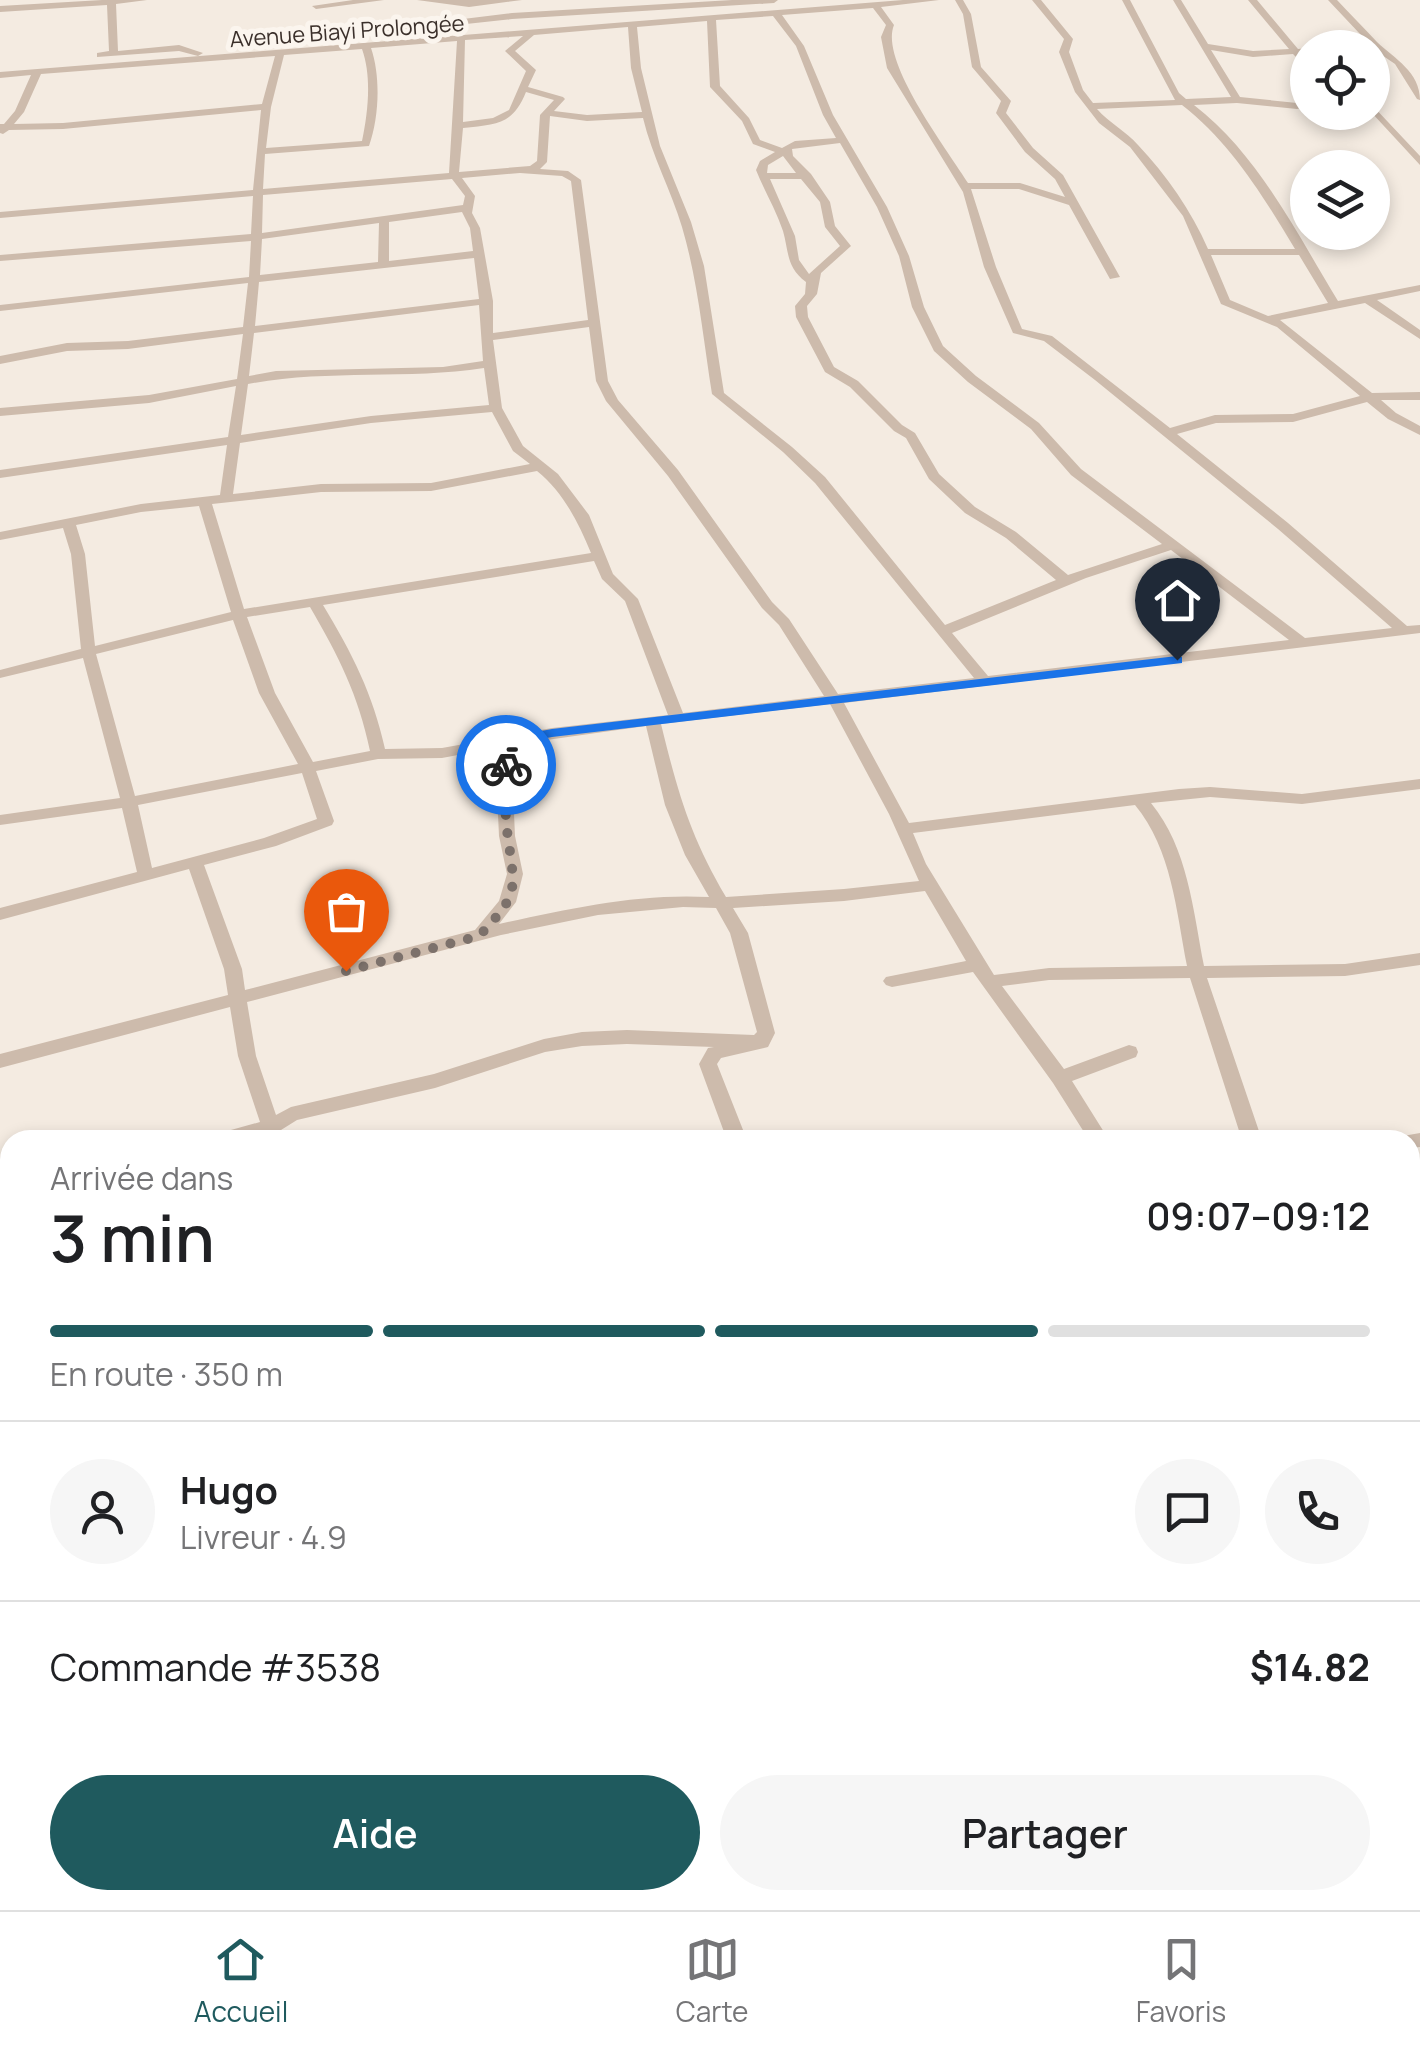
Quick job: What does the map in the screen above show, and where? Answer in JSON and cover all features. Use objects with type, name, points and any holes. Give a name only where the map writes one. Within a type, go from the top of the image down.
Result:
[{"type":"street","points":[[0,9],[142,0]]},
{"type":"street","points":[[314,3],[380,0]]},
{"type":"street","points":[[420,0],[626,11],[774,0]]},
{"type":"street","points":[[616,0],[626,11]]},
{"type":"street","name":"Avenue Biayi Prolongée","points":[[0,74],[936,0]]},
{"type":"street","points":[[958,0],[967,14],[978,66],[1006,101],[1001,113],[1029,150],[1059,177],[1114,277]]},
{"type":"street","points":[[1036,0],[1069,39],[1064,48],[1078,90],[1102,122],[1133,145],[1194,225],[1225,302],[1268,319],[1392,416],[1420,431]]},
{"type":"street","points":[[1126,0],[1175,96],[1214,125],[1267,194],[1334,304]]},
{"type":"street","points":[[1177,0],[1237,100]]},
{"type":"street","points":[[1252,0],[1290,46]]},
{"type":"street","points":[[1332,0],[1359,30]]},
{"type":"street","points":[[111,1],[114,54]]},
{"type":"street","points":[[314,3],[331,26],[337,49]]},
{"type":"street","points":[[331,26],[527,6]]},
{"type":"street","points":[[458,126],[504,118],[513,112],[531,70],[510,51],[536,33],[527,6]]},
{"type":"street","points":[[876,6],[890,25],[885,37],[892,68],[973,202],[990,267],[1017,332],[1048,338],[1412,630]]},
{"type":"street","points":[[776,14],[800,46],[843,140],[882,207],[904,256],[918,307],[938,348],[972,380],[1035,426],[1076,472],[1303,644]]},
{"type":"street","points":[[711,17],[715,86],[746,120],[756,142],[785,149]]},
{"type":"street","points":[[632,24],[636,68],[660,164],[686,222],[698,266],[718,394],[738,406],[824,484],[984,682]]},
{"type":"street","points":[[461,40],[454,174],[467,188],[467,208],[479,254],[496,408],[513,441],[582,515],[608,576],[631,599],[676,718]]},
{"type":"street","points":[[1204,46],[1253,54],[1290,51]]},
{"type":"street","points":[[263,151],[366,144],[374,105],[369,89],[372,56],[366,47]]},
{"type":"street","points":[[0,63],[186,48],[204,58]]},
{"type":"street","points":[[226,499],[254,280],[256,192],[265,108],[280,53]]},
{"type":"street","points":[[1390,58],[1398,62],[1420,97]]},
{"type":"street","points":[[2,130],[19,112],[38,71]]},
{"type":"street","points":[[523,171],[542,162],[546,113],[560,99],[524,89]]},
{"type":"street","points":[[1091,106],[1237,100],[1290,103]]},
{"type":"street","points":[[2,130],[265,108]]},
{"type":"street","points":[[546,113],[588,118],[648,116]]},
{"type":"street","points":[[1390,128],[1420,162]]},
{"type":"street","points":[[843,140],[795,144],[764,163],[763,176],[790,236],[788,246],[796,266],[809,279],[810,294],[800,310],[825,364],[854,384],[911,436],[934,476],[964,504],[1011,535],[1066,581]]},
{"type":"street","points":[[785,149],[825,202],[830,227],[846,246],[809,279]]},
{"type":"street","points":[[0,215],[454,174],[564,173],[576,180],[598,363],[612,402],[673,473],[767,605],[784,622],[846,719],[931,886],[977,964],[1094,1130]]},
{"type":"street","points":[[763,176],[806,176]]},
{"type":"street","points":[[964,186],[1020,186],[1076,204]]},
{"type":"street","points":[[0,258],[256,237],[467,208]]},
{"type":"street","points":[[383,266],[384,220]]},
{"type":"street","points":[[1204,252],[1303,252]]},
{"type":"street","points":[[0,308],[479,254]]},
{"type":"street","points":[[796,266],[823,264]]},
{"type":"street","points":[[1268,319],[1420,288]]},
{"type":"street","points":[[1366,299],[1420,336]]},
{"type":"street","points":[[0,360],[75,346],[128,346],[487,300]]},
{"type":"street","points":[[487,336],[595,322]]},
{"type":"street","points":[[0,412],[148,399],[242,380],[365,370],[443,371],[489,364]]},
{"type":"street","points":[[1167,432],[1215,420],[1293,418],[1372,398],[1420,396]]},
{"type":"street","points":[[0,474],[65,468],[96,459],[235,438],[496,408]]},
{"type":"street","points":[[0,536],[141,508],[321,488],[432,487],[540,466]]},
{"type":"street","points":[[0,914],[270,842],[326,821],[307,766],[267,693],[204,500]]},
{"type":"street","points":[[69,525],[78,554],[89,654],[146,876]]},
{"type":"street","points":[[944,630],[1066,581],[1173,545]]},
{"type":"street","points":[[0,674],[240,614],[598,556]]},
{"type":"street","points":[[314,601],[350,662],[370,716],[378,754]]},
{"type":"street","points":[[0,820],[128,802],[378,754],[442,753],[676,718],[1412,630]]},
{"type":"street","points":[[652,722],[673,806],[693,854],[738,934],[766,1033],[762,1042]]},
{"type":"street","points":[[479,936],[507,902],[515,874],[508,836],[503,742]]},
{"type":"street","points":[[904,830],[1138,798],[1210,792],[1302,799],[1420,784]]},
{"type":"street","points":[[1138,798],[1158,822],[1174,859],[1197,974],[1249,1130]]},
{"type":"street","points":[[195,862],[233,969],[247,1056],[272,1130]]},
{"type":"street","points":[[0,1061],[479,936],[624,904],[722,903],[931,886]]},
{"type":"street","points":[[990,982],[1049,974],[1345,970],[1420,960]]},
{"type":"street","points":[[892,981],[977,964]]},
{"type":"street","points":[[276,1130],[290,1114],[434,1081],[544,1046],[627,1037],[762,1042]]},
{"type":"street","points":[[732,1130],[708,1064],[715,1052],[762,1042]]},
{"type":"street","points":[[1060,1078],[1128,1052]]},
{"type":"way so far","points":[[346,971],[479,936],[490,924],[507,902],[515,874],[508,836],[506,765]]},
{"type":"route","points":[[506,765],[503,742],[552,733],[1177,660]]}]
